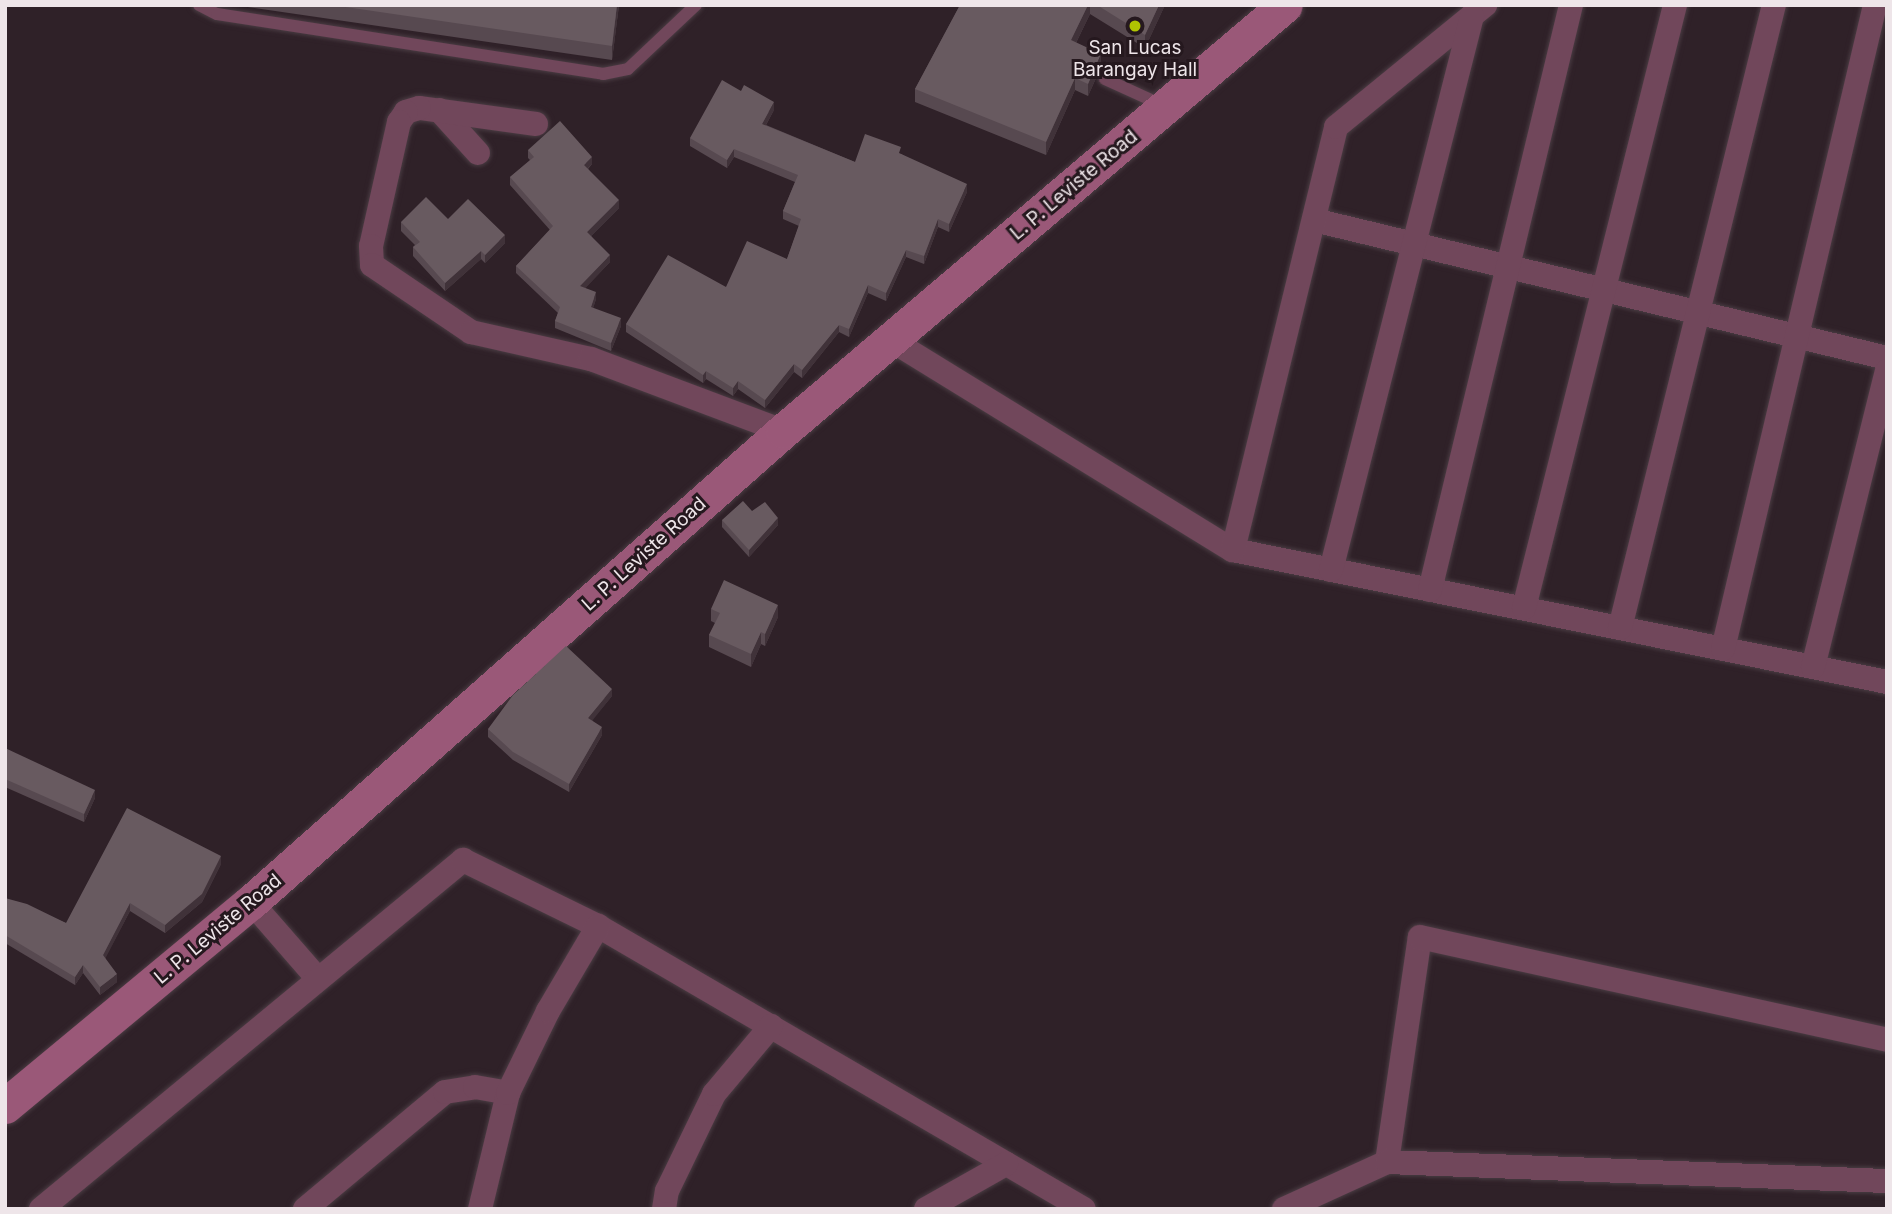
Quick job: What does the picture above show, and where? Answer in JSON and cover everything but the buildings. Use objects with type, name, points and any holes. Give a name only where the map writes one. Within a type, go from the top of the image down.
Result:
[{"type":"main road","name":"L. P. Leviste Road","points":[[5,1106],[251,902],[783,431],[1285,5]]},
{"type":"street","points":[[1430,590],[1571,5]]},
{"type":"street","points":[[1524,608],[1675,5]]},
{"type":"street","points":[[1620,628],[1774,5]]},
{"type":"street","points":[[1723,649],[1875,5]]},
{"type":"street","points":[[1233,550],[1336,127],[1478,11]]},
{"type":"street","points":[[1331,570],[1414,244],[1478,11]]},
{"type":"street","points":[[536,124],[412,108],[399,122],[369,255],[379,273],[471,332],[591,359],[783,431]]},
{"type":"street","points":[[439,110],[478,153]]},
{"type":"street","points":[[1314,220],[1887,358]]},
{"type":"street","points":[[891,340],[1233,550],[1887,682]]},
{"type":"street","points":[[1813,667],[1887,371]]},
{"type":"street","points":[[41,1209],[463,860],[598,926],[1084,1209]]},
{"type":"street","points":[[251,902],[318,979]]},
{"type":"street","points":[[481,1209],[508,1093],[548,1011],[598,926]]},
{"type":"street","points":[[1387,1162],[1420,937],[1887,1040]]},
{"type":"street","points":[[664,1209],[667,1192],[713,1094],[771,1026]]},
{"type":"street","points":[[305,1209],[445,1092],[475,1087],[508,1093]]},
{"type":"street","points":[[1284,1209],[1387,1162],[1887,1181]]},
{"type":"street","points":[[926,1209],[1006,1164]]},
{"type":"lane","points":[[199,5],[217,14],[603,74],[628,69],[696,5]]},
{"type":"lane","points":[[1105,79],[1166,107]]},
{"type":"place","name":"San Lucas Barangay Hall","points":[[1135,26]]}]
